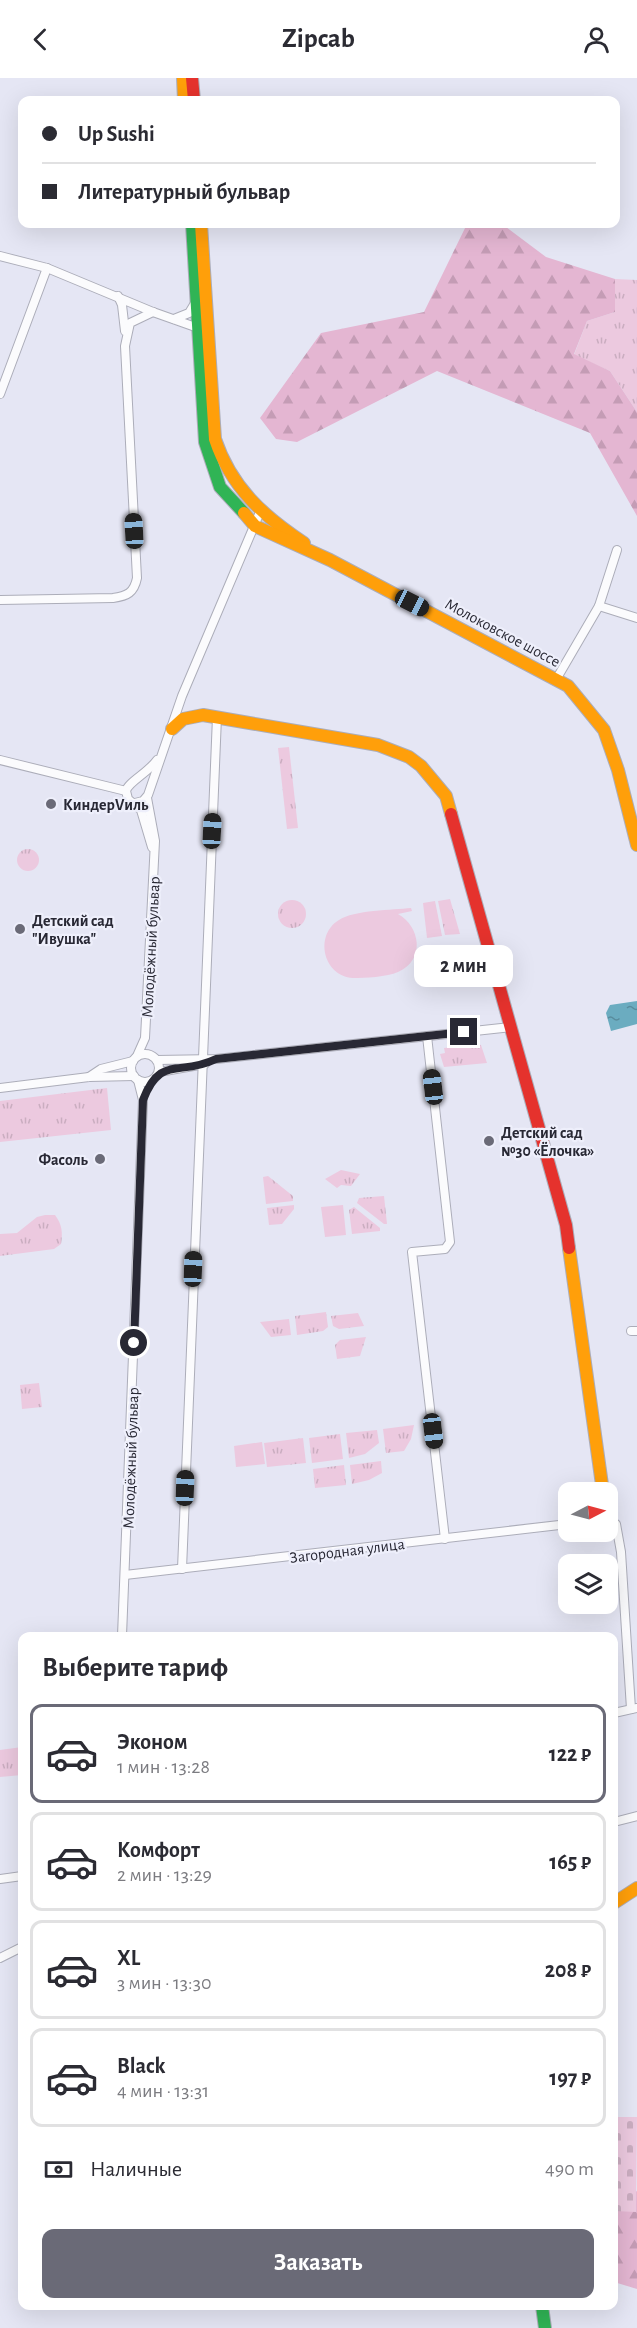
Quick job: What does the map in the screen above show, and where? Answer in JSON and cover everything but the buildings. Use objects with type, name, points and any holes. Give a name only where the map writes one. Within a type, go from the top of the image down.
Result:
[{"type":"main road","points":[[183,78],[184,96]]},
{"type":"main road","points":[[192,78],[194,96]]},
{"type":"main road","points":[[192,228],[196,300],[203,329]]},
{"type":"main road","points":[[201,228],[203,329]]},
{"type":"main road","name":"Молоковское шоссе","points":[[203,329],[215,439],[220,458],[234,483],[260,512],[330,560]]},
{"type":"main road","name":"Молоковское шоссе","points":[[203,329],[201,401],[208,455],[220,487],[255,526],[330,560],[557,678],[575,693],[604,730],[618,770],[637,845]]},
{"type":"main road","points":[[172,729],[193,715],[217,717],[378,745],[409,757],[434,778],[451,807],[566,1225],[602,1482]]},
{"type":"main road","points":[[618,1900],[637,1888]]},
{"type":"main road","points":[[543,2310],[545,2328]]},
{"type":"street","points":[[0,256],[47,268],[153,312],[203,329]]},
{"type":"street","points":[[0,394],[47,268]]},
{"type":"street","points":[[0,600],[113,598],[131,593],[135,587],[137,578],[125,346],[123,312],[118,296]]},
{"type":"street","points":[[173,319],[189,313],[196,300]]},
{"type":"street","points":[[125,346],[130,323],[153,312]]},
{"type":"street","points":[[164,750],[149,771],[138,780],[128,784],[126,792],[128,799],[135,803],[148,795],[172,729],[182,696],[260,512]]},
{"type":"street","points":[[557,678],[598,606],[617,550]]},
{"type":"street","points":[[598,606],[637,618]]},
{"type":"street","points":[[182,1569],[201,1061],[217,717]]},
{"type":"street","points":[[0,760],[126,792]]},
{"type":"street","points":[[138,780],[147,785],[148,795]]},
{"type":"street","name":"Молодёжный бульвар","points":[[135,1059],[145,1038],[154,856],[155,828],[148,795]]},
{"type":"street","name":"Молодёжный бульвар","points":[[135,803],[146,824],[154,856]]},
{"type":"street","points":[[0,1088],[89,1077],[136,1078],[151,1081],[159,1072],[201,1061],[511,1026]]},
{"type":"street","points":[[427,1036],[450,1242],[445,1249],[412,1252],[445,1539]]},
{"type":"street","name":"Молодёжный бульвар","points":[[145,1038],[155,1058]]},
{"type":"street","points":[[89,1077],[101,1069],[135,1059],[143,1054],[155,1058],[201,1061]]},
{"type":"street","points":[[155,1058],[159,1072]]},
{"type":"street","points":[[135,1059],[136,1078]]},
{"type":"street","name":"Молодёжный бульвар","points":[[122,1632],[143,1100],[136,1078]]},
{"type":"street","name":"Молодёжный бульвар","points":[[143,1100],[151,1081]]},
{"type":"street","name":"Загородная улица","points":[[125,1575],[558,1525]]},
{"type":"street","points":[[618,1535],[634,1709],[618,1712]]},
{"type":"street","points":[[618,1820],[637,1815]]},
{"type":"street","points":[[0,1879],[18,1877]]},
{"type":"street","points":[[0,1958],[18,1949]]},
{"type":"green space","points":[[465,228],[507,228],[546,257],[615,279],[615,312],[587,321],[574,354],[610,371],[637,412],[637,516],[590,433],[437,371],[297,442],[276,439],[260,418],[321,333],[424,312]]},
{"type":"green space","points":[[615,279],[637,280],[637,412],[610,371],[574,355],[587,321],[615,312]]},
{"type":"green space","points":[[289,747],[298,828],[287,829],[278,748]]},
{"type":"green space","points":[[28,849],[36,852],[39,860],[36,868],[28,871],[20,868],[17,860],[20,852]]},
{"type":"green space","points":[[450,899],[460,934],[445,935],[438,901]]},
{"type":"green space","points":[[292,900],[302,904],[306,914],[302,924],[292,928],[282,924],[278,914],[282,904]]},
{"type":"green space","points":[[435,901],[442,936],[427,938],[423,903]]},
{"type":"green space","points":[[411,908],[412,911],[398,914],[411,926],[417,943],[413,960],[407,967],[388,975],[353,978],[343,976],[329,963],[325,954],[326,935],[339,920],[364,912]]},
{"type":"green space","points":[[481,1045],[487,1063],[444,1067],[440,1054],[445,1053],[444,1048]]},
{"type":"green space","points":[[107,1088],[111,1130],[0,1142],[0,1101]]},
{"type":"green space","points":[[341,1170],[360,1174],[351,1186],[341,1185],[337,1188],[325,1179]]},
{"type":"green space","points":[[268,1176],[293,1196],[293,1201],[266,1204],[263,1177]]},
{"type":"green space","points":[[384,1196],[387,1224],[357,1203],[359,1198]]},
{"type":"green space","points":[[294,1205],[294,1209],[282,1224],[269,1225],[267,1208]]},
{"type":"green space","points":[[343,1205],[346,1235],[325,1237],[321,1207]]},
{"type":"green space","points":[[354,1207],[380,1228],[380,1231],[352,1234],[349,1210]]},
{"type":"green space","points":[[55,1215],[57,1218],[61,1229],[61,1244],[54,1249],[0,1256],[0,1234],[17,1233],[37,1217]]},
{"type":"green space","points":[[326,1312],[328,1327],[323,1331],[297,1335],[295,1316]]},
{"type":"green space","points":[[358,1313],[364,1326],[339,1329],[333,1326],[331,1316]]},
{"type":"green space","points":[[289,1319],[291,1335],[271,1337],[260,1322]]},
{"type":"green space","points":[[366,1337],[360,1356],[337,1359],[335,1345],[340,1340]]},
{"type":"green space","points":[[39,1383],[42,1407],[22,1409],[20,1385]]},
{"type":"green space","points":[[414,1425],[411,1439],[404,1451],[386,1453],[383,1429]]},
{"type":"green space","points":[[377,1430],[379,1443],[365,1454],[349,1458],[346,1433]]},
{"type":"green space","points":[[340,1434],[343,1459],[312,1463],[309,1438]]},
{"type":"green space","points":[[303,1438],[306,1463],[267,1467],[264,1443]]},
{"type":"green space","points":[[262,1442],[265,1464],[236,1467],[234,1446]]},
{"type":"green space","points":[[381,1461],[382,1473],[369,1480],[352,1484],[350,1465]]},
{"type":"green space","points":[[344,1465],[346,1485],[315,1488],[313,1469]]},
{"type":"green space","points":[[18,1748],[18,1775],[0,1777],[0,1750]]},
{"type":"green space","points":[[618,2117],[637,2117],[636,2212],[618,2211]]},
{"type":"green space","points":[[637,2191],[637,2289],[618,2283],[618,2203]]},
{"type":"water","points":[[637,1001],[637,1024],[611,1031],[606,1013],[610,1005]]},
{"type":"traffic: fast","points":[[192,228],[205,442],[220,487],[244,513]]},
{"type":"traffic: fast","points":[[543,2310],[545,2328]]},
{"type":"traffic: slow","points":[[183,78],[184,96]]},
{"type":"traffic: slow","points":[[201,228],[215,439],[230,472],[250,499],[275,522],[304,543]]},
{"type":"traffic: slow","points":[[244,513],[255,526],[330,560],[568,686],[604,730],[618,770],[637,845]]},
{"type":"traffic: slow","points":[[172,729],[183,719],[203,715],[378,745],[409,757],[421,766],[446,796],[451,814]]},
{"type":"traffic: slow","points":[[569,1248],[602,1482]]},
{"type":"traffic: slow","points":[[618,1900],[637,1888]]},
{"type":"traffic: jam","points":[[192,78],[194,96]]},
{"type":"traffic: jam","points":[[451,814],[566,1225],[569,1248]]},
{"type":"place","name":"КиндерVиль","points":[[51,804]]},
{"type":"place","name":"Детский сад \"Ивушка\"","points":[[20,929]]},
{"type":"place","name":"Детский сад №30 «Ёлочка»","points":[[489,1141]]},
{"type":"place","name":"Фасоль","points":[[100,1159]]},
{"type":"route","points":[[134,1343],[143,1100],[151,1081],[159,1072],[201,1066],[216,1059],[464,1032]]}]
